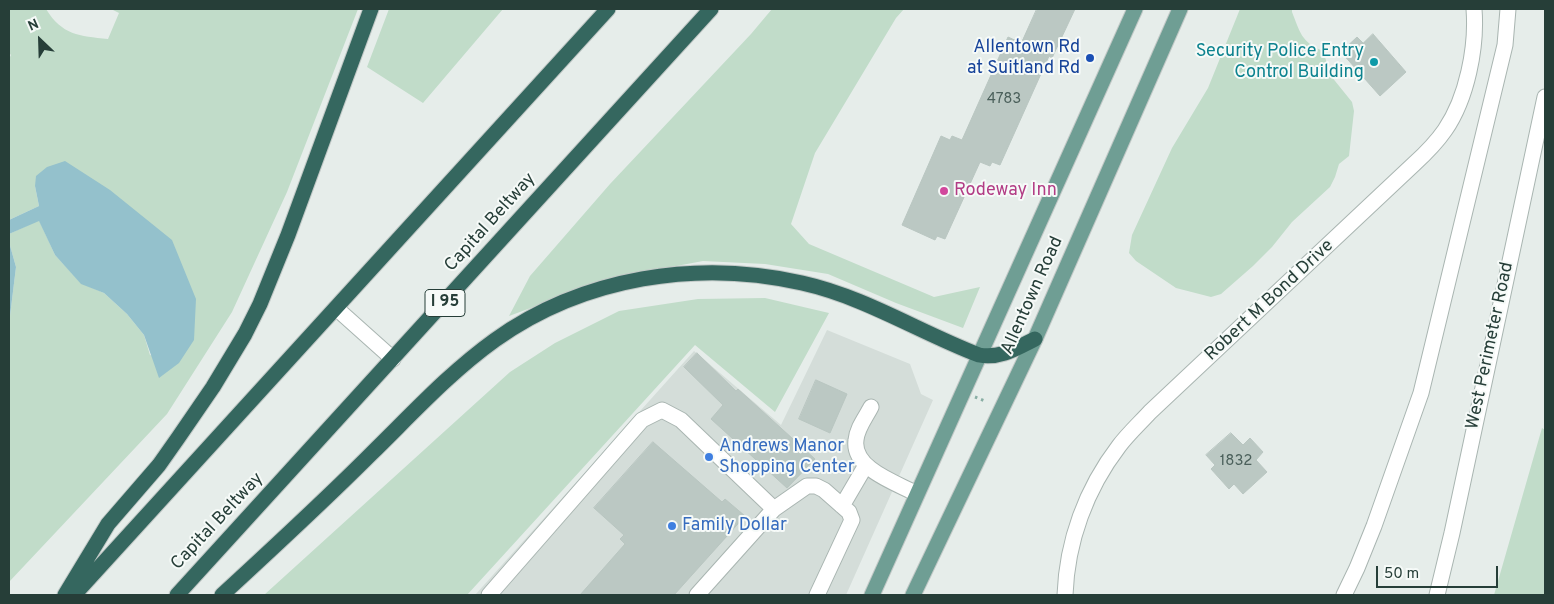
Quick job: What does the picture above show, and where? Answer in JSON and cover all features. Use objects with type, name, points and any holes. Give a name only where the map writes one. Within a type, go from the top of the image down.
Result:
[{"type":"highway","points":[[65,595],[108,524],[159,465],[188,425],[249,327],[288,235],[371,9]]},
{"type":"highway","points":[[74,595],[608,9]]},
{"type":"highway","name":"Capital Beltway","points":[[177,595],[711,9]]},
{"type":"highway","points":[[222,595],[319,505],[410,414],[480,352],[516,326],[600,289],[645,278],[696,273],[739,273],[775,277],[825,288],[848,296],[979,355],[997,356],[1035,339]]},
{"type":"main road","name":"Allentown Road","points":[[872,595],[1135,9]]},
{"type":"main road","name":"Allentown Road","points":[[913,595],[1035,339],[1180,9]]},
{"type":"street","name":"Robert M Bond Drive","points":[[1065,595],[1070,555],[1080,518],[1090,492],[1120,444],[1150,412],[1414,164],[1446,129],[1458,104],[1467,76],[1474,45],[1474,9]]},
{"type":"street","points":[[1344,595],[1358,568],[1374,526],[1420,393],[1505,45],[1508,9]]},
{"type":"street","name":"West Perimeter Road","points":[[1437,595],[1454,524],[1545,97]]},
{"type":"street","points":[[336,308],[393,359]]},
{"type":"street","points":[[870,407],[857,434],[857,450],[870,469],[918,494]]},
{"type":"street","points":[[489,595],[642,420],[662,410],[681,420],[774,509]]},
{"type":"street","points":[[842,506],[866,465]]},
{"type":"street","points":[[697,595],[774,509],[806,486],[816,486],[824,490],[849,512],[852,520],[817,595]]},
{"type":"path","points":[[975,397],[985,402]]},
{"type":"shaded area","name":"Andrews Manor Shopping Center","points":[[827,330],[910,364],[921,394],[933,400],[846,595],[475,595],[694,351],[781,425]]},
{"type":"green space","points":[[9,9],[46,9],[58,24],[72,33],[108,39],[119,13],[111,9],[358,9],[287,192],[232,312],[167,414],[9,582],[9,324],[16,267],[9,242],[9,234],[39,220],[55,255],[81,283],[104,293],[127,314],[144,335],[150,355],[179,363],[35,186],[39,206],[9,220],[9,59],[11,55],[9,53]]},
{"type":"green space","points":[[389,9],[503,9],[423,103],[367,67]]},
{"type":"green space","points":[[772,9],[904,9],[896,18],[815,153],[791,224],[809,244],[934,297],[980,287],[963,328],[896,303],[828,274],[765,264],[703,261],[612,278],[509,316],[530,276],[610,184],[751,34]]},
{"type":"green space","points":[[1240,9],[1292,9],[1302,36],[1310,44],[1323,51],[1331,76],[1352,102],[1354,111],[1349,156],[1339,164],[1330,187],[1292,222],[1272,247],[1253,266],[1221,294],[1211,297],[1176,288],[1136,261],[1129,253],[1132,235],[1172,148],[1208,88]]},
{"type":"green space","points":[[765,298],[829,313],[775,412],[695,345],[467,595],[264,595],[510,372],[555,343],[619,311],[698,299]]},
{"type":"green space","points":[[1542,428],[1545,430],[1545,595],[1494,595]]},
{"type":"water","points":[[65,161],[110,190],[172,240],[196,299],[194,340],[179,363],[159,378],[144,335],[127,314],[104,293],[81,284],[55,255],[39,221],[9,234],[9,220],[39,206],[35,186],[36,176],[47,167]]},
{"type":"water","points":[[9,242],[16,267],[9,324]]},
{"type":"building","points":[[1037,9],[1075,9],[1052,58],[1049,56],[1000,165],[992,162],[990,166],[980,162],[945,239],[937,236],[935,240],[902,225],[941,136],[950,140],[952,136],[962,140],[1008,37],[1021,43]]},
{"type":"building","name":"Security Police Entry Control Building","points":[[1373,34],[1406,72],[1380,96],[1341,52],[1357,37],[1363,43]]},
{"type":"building","points":[[697,353],[736,391],[738,389],[815,459],[787,488],[711,419],[723,405],[684,367]]},
{"type":"building","points":[[816,380],[847,394],[830,433],[799,419]]},
{"type":"building","points":[[1231,433],[1243,445],[1250,438],[1263,452],[1256,460],[1267,472],[1243,494],[1234,484],[1229,489],[1211,469],[1215,465],[1206,455]]},
{"type":"building","points":[[653,442],[722,502],[725,499],[745,516],[674,595],[580,595],[625,544],[620,539],[624,535],[594,508]]},
{"type":"place","name":"Allentown Rd at Suitland Rd","points":[[1090,58]]},
{"type":"place","name":"Security Police Entry Control Building","points":[[1374,62]]},
{"type":"place","name":"Rodeway Inn","points":[[944,191]]},
{"type":"place","name":"Andrews Manor Shopping Center","points":[[709,457]]},
{"type":"place","name":"Family Dollar","points":[[672,526]]}]
